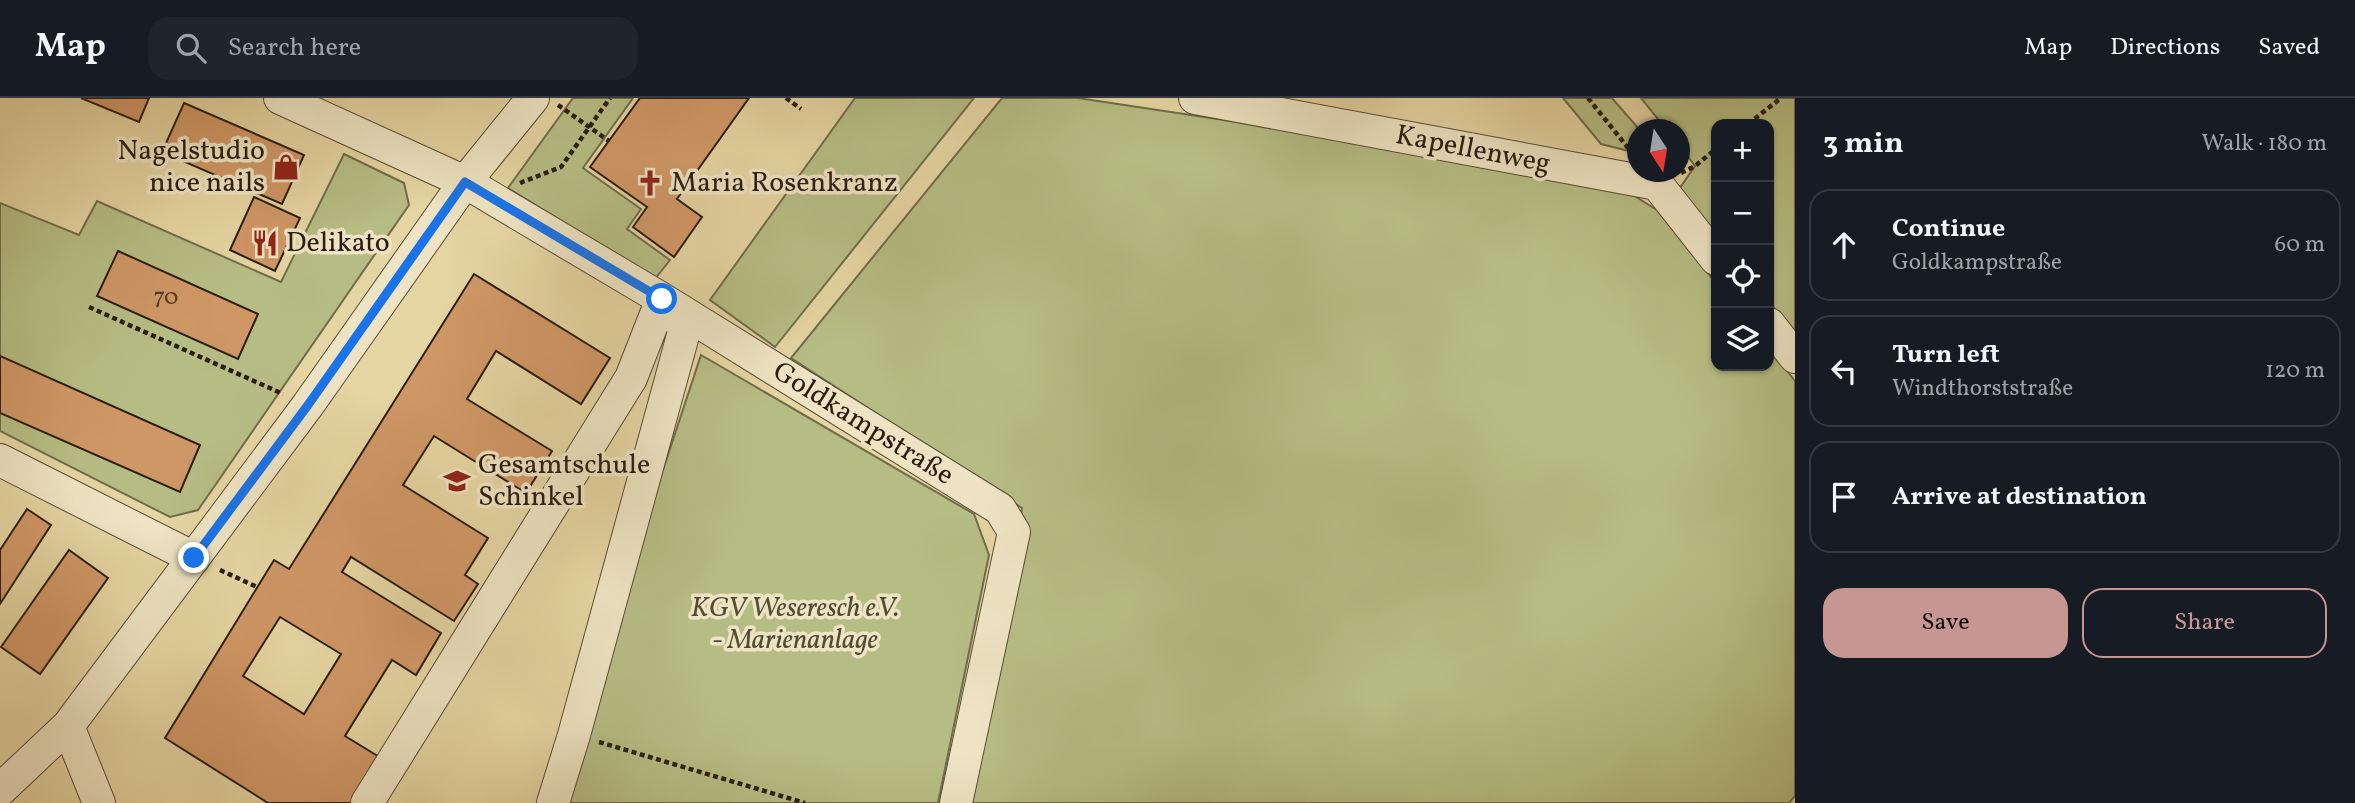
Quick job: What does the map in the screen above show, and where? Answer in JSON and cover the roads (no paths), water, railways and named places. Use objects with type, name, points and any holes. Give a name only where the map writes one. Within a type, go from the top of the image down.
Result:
[{"type":"street","name":"Goldkampstraße","points":[[280,98],[465,182],[662,299],[1000,509],[1014,532],[956,803]]},
{"type":"street","points":[[0,790],[68,726],[308,405],[465,182],[533,98]]},
{"type":"street","name":"Kapellenweg","points":[[1195,98],[1657,184],[1711,253]]},
{"type":"street","points":[[553,803],[685,328],[662,299]]},
{"type":"street","points":[[367,803],[631,378],[662,299]]},
{"type":"street","points":[[1774,330],[1795,357]]},
{"type":"street","points":[[0,460],[194,558]]},
{"type":"street","points":[[68,726],[99,803]]},
{"type":"place","name":"Nagelstudio nice nails","points":[[286,167]]},
{"type":"place","name":"Maria Rosenkranz","points":[[650,183]]},
{"type":"place","name":"Delikato","points":[[265,243]]},
{"type":"place","name":"Gesamtschule Schinkel","points":[[457,481]]},
{"type":"park label","name":"KGV Weseresch e.V. - Marienanlage","points":[[795,624]]}]
